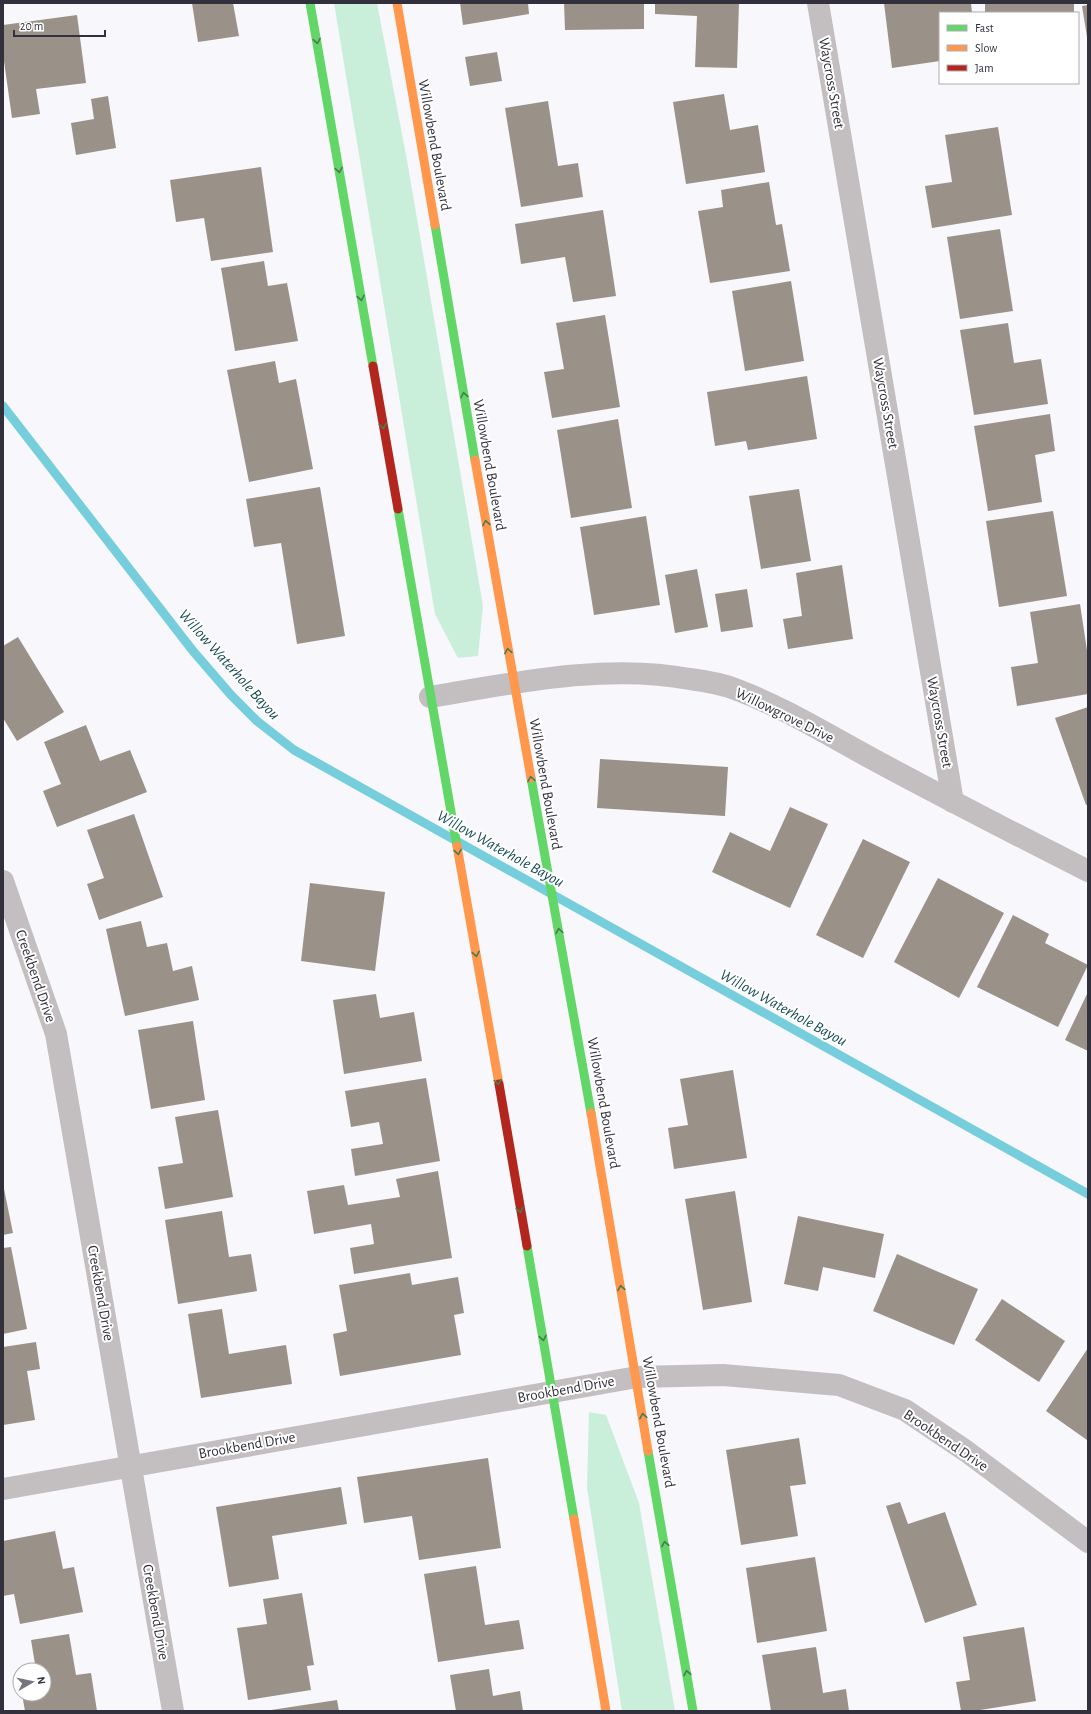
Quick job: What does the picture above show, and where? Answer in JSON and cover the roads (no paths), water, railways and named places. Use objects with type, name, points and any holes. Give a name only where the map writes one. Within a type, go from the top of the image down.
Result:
[{"type":"main road","points":[[310,3],[552,1391],[606,1711]]},
{"type":"main road","name":"Willowbend Boulevard","points":[[397,3],[513,683],[566,969],[637,1377],[693,1711]]},
{"type":"street","name":"Waycross Street","points":[[818,3],[953,802]]},
{"type":"street","name":"Willowgrove Drive","points":[[430,697],[513,683],[587,675],[641,674],[689,678],[734,688],[780,709],[953,802],[1088,871]]},
{"type":"street","name":"Creekbend Drive","points":[[3,881],[56,1034],[132,1466],[173,1711]]},
{"type":"street","name":"Brookbend Drive","points":[[3,1489],[637,1377],[722,1374],[839,1384],[905,1410],[966,1451],[1086,1541]]},
{"type":"street","points":[[1086,1541],[1088,1561]]},
{"type":"waterway","name":"Willow Waterhole Bayou","points":[[3,406],[193,651],[231,695],[257,721],[294,750],[1088,1194]]}]
